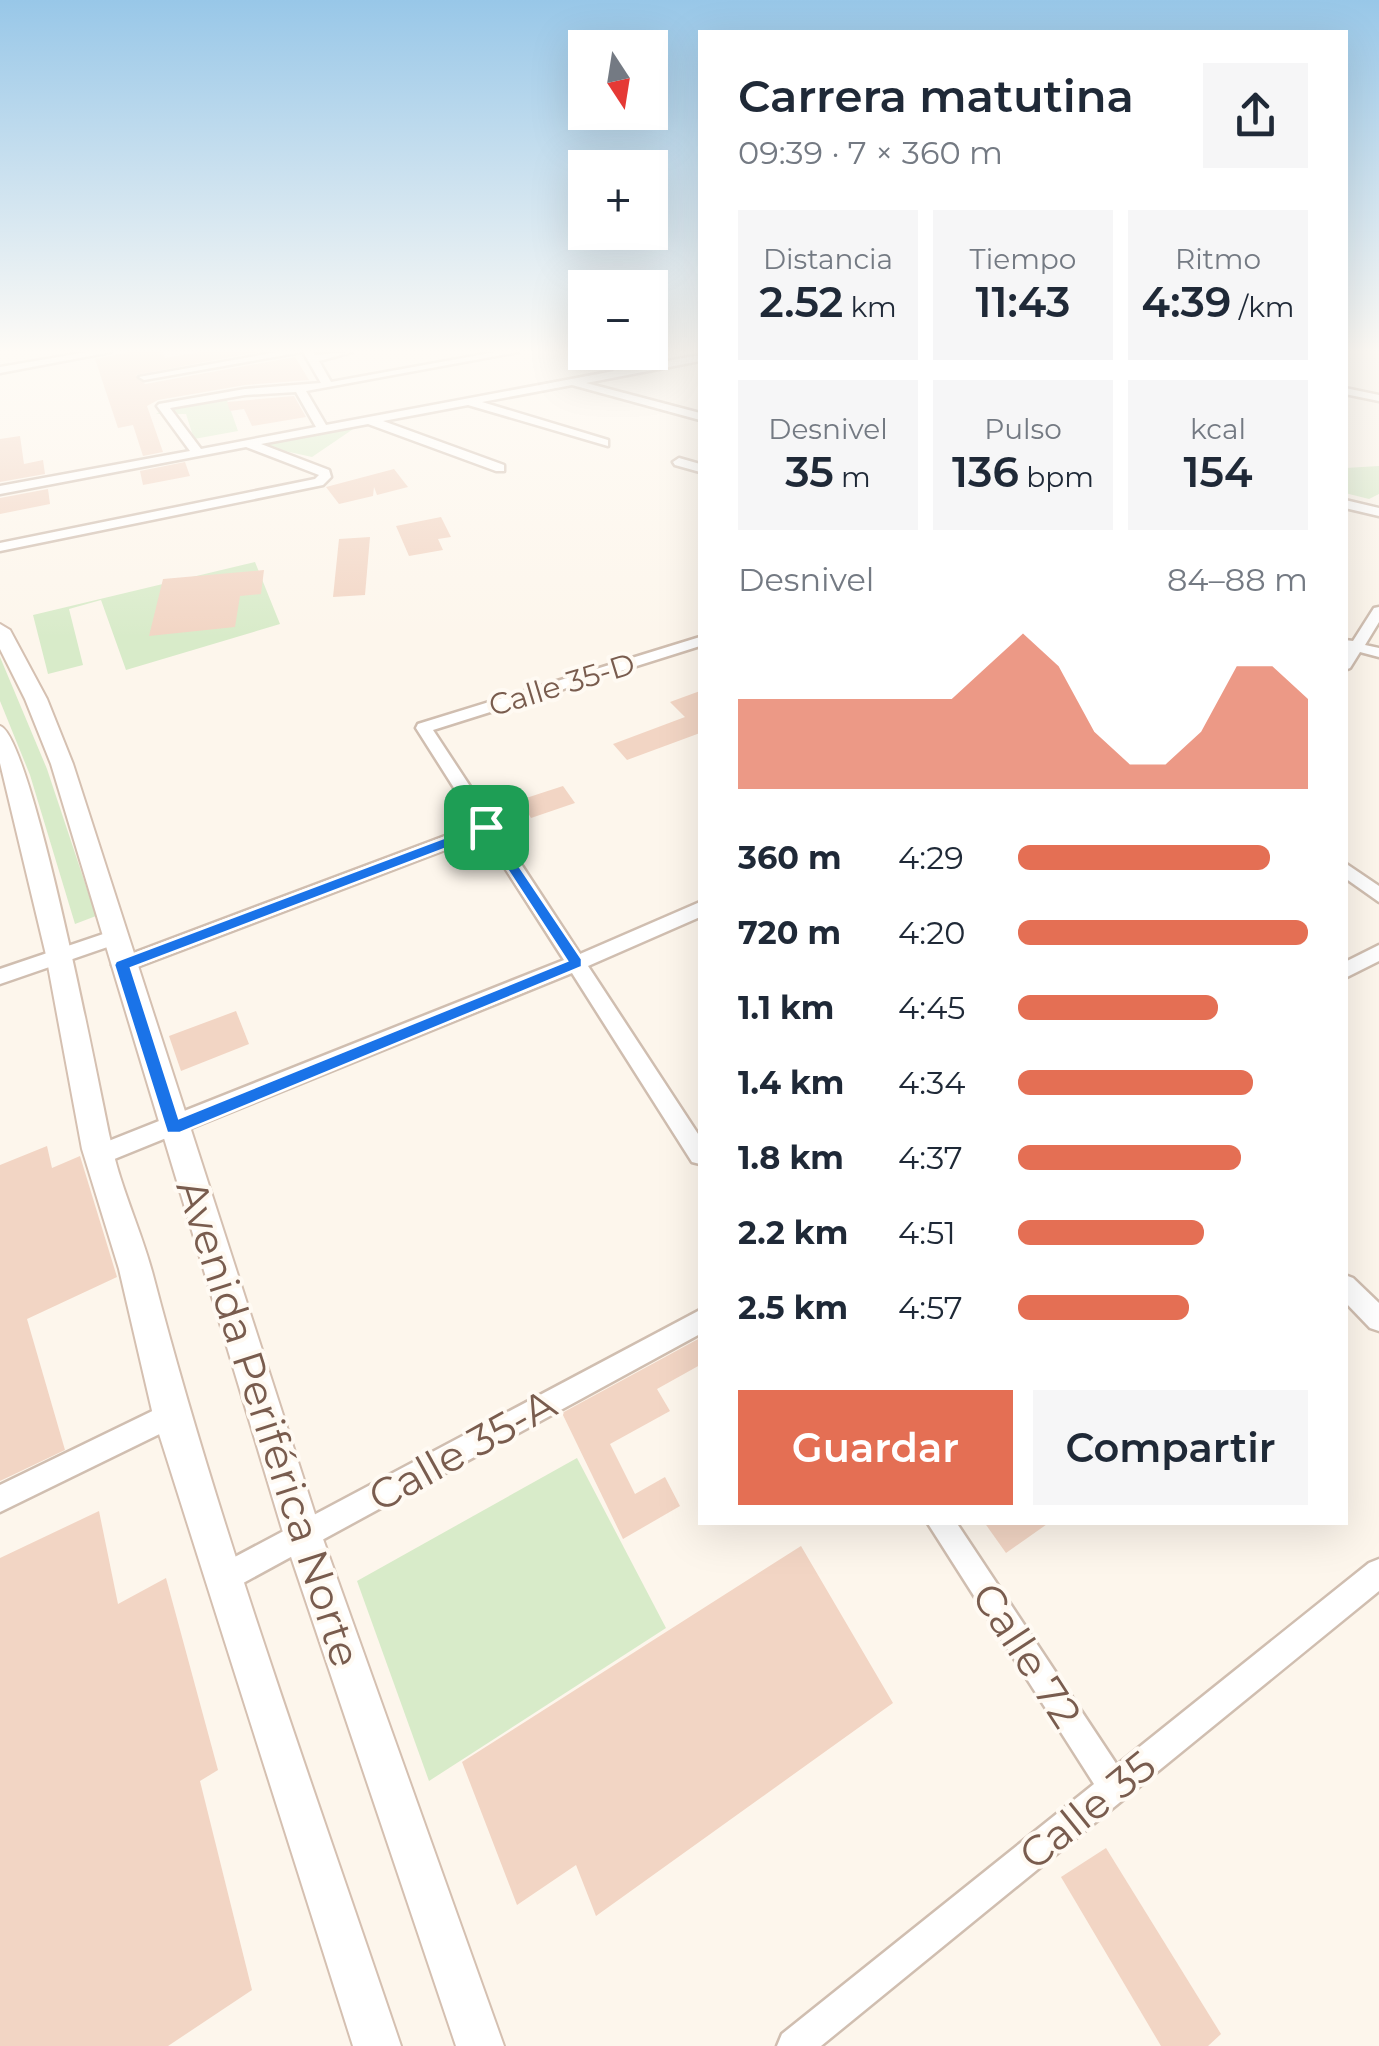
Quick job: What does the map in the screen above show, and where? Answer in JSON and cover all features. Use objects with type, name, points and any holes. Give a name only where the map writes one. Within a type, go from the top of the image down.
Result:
[{"type":"main road","name":"Avenida Periférica Norte","points":[[0,630],[36,699],[62,764],[304,1539],[480,2046]]},
{"type":"main road","points":[[0,733],[18,779],[99,1155],[135,1269],[172,1415],[377,2046]]},
{"type":"street","points":[[195,447],[198,452]]},
{"type":"street","points":[[0,490],[222,447]]},
{"type":"street","points":[[0,546],[325,478],[325,473],[258,447]]},
{"type":"street","points":[[444,447],[500,468]]},
{"type":"street","points":[[678,462],[698,467]]},
{"type":"street","points":[[1348,505],[1379,512]]},
{"type":"street","points":[[1379,612],[1350,645],[1379,653]]},
{"type":"street","name":"Calle 35-D","points":[[486,827],[424,728],[698,643]]},
{"type":"street","points":[[0,976],[59,956],[118,951],[486,827],[698,1152]]},
{"type":"street","points":[[1348,871],[1379,895]]},
{"type":"street","points":[[99,1155],[174,1128],[698,911]]},
{"type":"street","points":[[1348,969],[1379,952]]},
{"type":"street","points":[[1348,1289],[1379,1320]]},
{"type":"street","name":"Calle 35-A","points":[[224,1578],[304,1539],[698,1322]]},
{"type":"street","points":[[0,1499],[172,1415]]},
{"type":"street","name":"Calle 72","points":[[942,1525],[1114,1788]]},
{"type":"street","name":"Calle 35","points":[[794,2046],[1379,1573]]},
{"type":"green space","points":[[269,447],[326,447],[312,457]]},
{"type":"green space","points":[[1379,466],[1379,494],[1369,499],[1348,494],[1348,468]]},
{"type":"green space","points":[[255,562],[280,624],[126,670],[101,600],[69,609],[83,665],[48,674],[33,615]]},
{"type":"green space","points":[[0,657],[47,769],[96,916],[75,924],[30,775],[0,701]]},
{"type":"green space","points":[[577,1458],[666,1628],[429,1781],[357,1581]]},
{"type":"building","points":[[0,447],[22,447],[24,464],[43,460],[45,474],[0,482]]},
{"type":"building","points":[[140,447],[161,447],[163,452],[143,456]]},
{"type":"building","points":[[185,462],[190,476],[143,485],[140,471]]},
{"type":"building","points":[[394,469],[408,487],[377,495],[374,487],[373,496],[339,504],[326,487]]},
{"type":"building","points":[[48,489],[50,504],[0,514],[0,498]]},
{"type":"building","points":[[441,517],[451,537],[438,539],[443,550],[409,556],[396,526]]},
{"type":"building","points":[[370,537],[365,595],[333,597],[339,539]]},
{"type":"building","points":[[264,570],[261,594],[240,596],[235,627],[149,636],[163,579]]},
{"type":"building","points":[[698,692],[698,734],[627,760],[613,744],[685,717],[670,702]]},
{"type":"building","points":[[563,786],[575,803],[531,818],[520,800]]},
{"type":"building","points":[[236,1011],[249,1044],[181,1071],[169,1036]]},
{"type":"building","points":[[47,1146],[52,1168],[80,1156],[117,1277],[27,1319],[65,1450],[0,1481],[0,1165]]},
{"type":"building","points":[[698,1339],[698,1366],[657,1389],[670,1411],[610,1444],[635,1494],[665,1477],[680,1506],[623,1539],[562,1413]]},
{"type":"building","points":[[99,1511],[118,1604],[166,1578],[218,1770],[200,1781],[252,1990],[168,2046],[0,2046],[0,1558]]},
{"type":"building","points":[[986,1525],[1046,1525],[1006,1553]]},
{"type":"building","points":[[801,1546],[893,1703],[596,1916],[576,1865],[517,1905],[462,1762]]},
{"type":"building","points":[[1106,1848],[1221,2034],[1208,2046],[1161,2046],[1061,1877]]},
{"type":"route","points":[[486,827],[577,963],[174,1128],[122,965],[486,827]]}]
